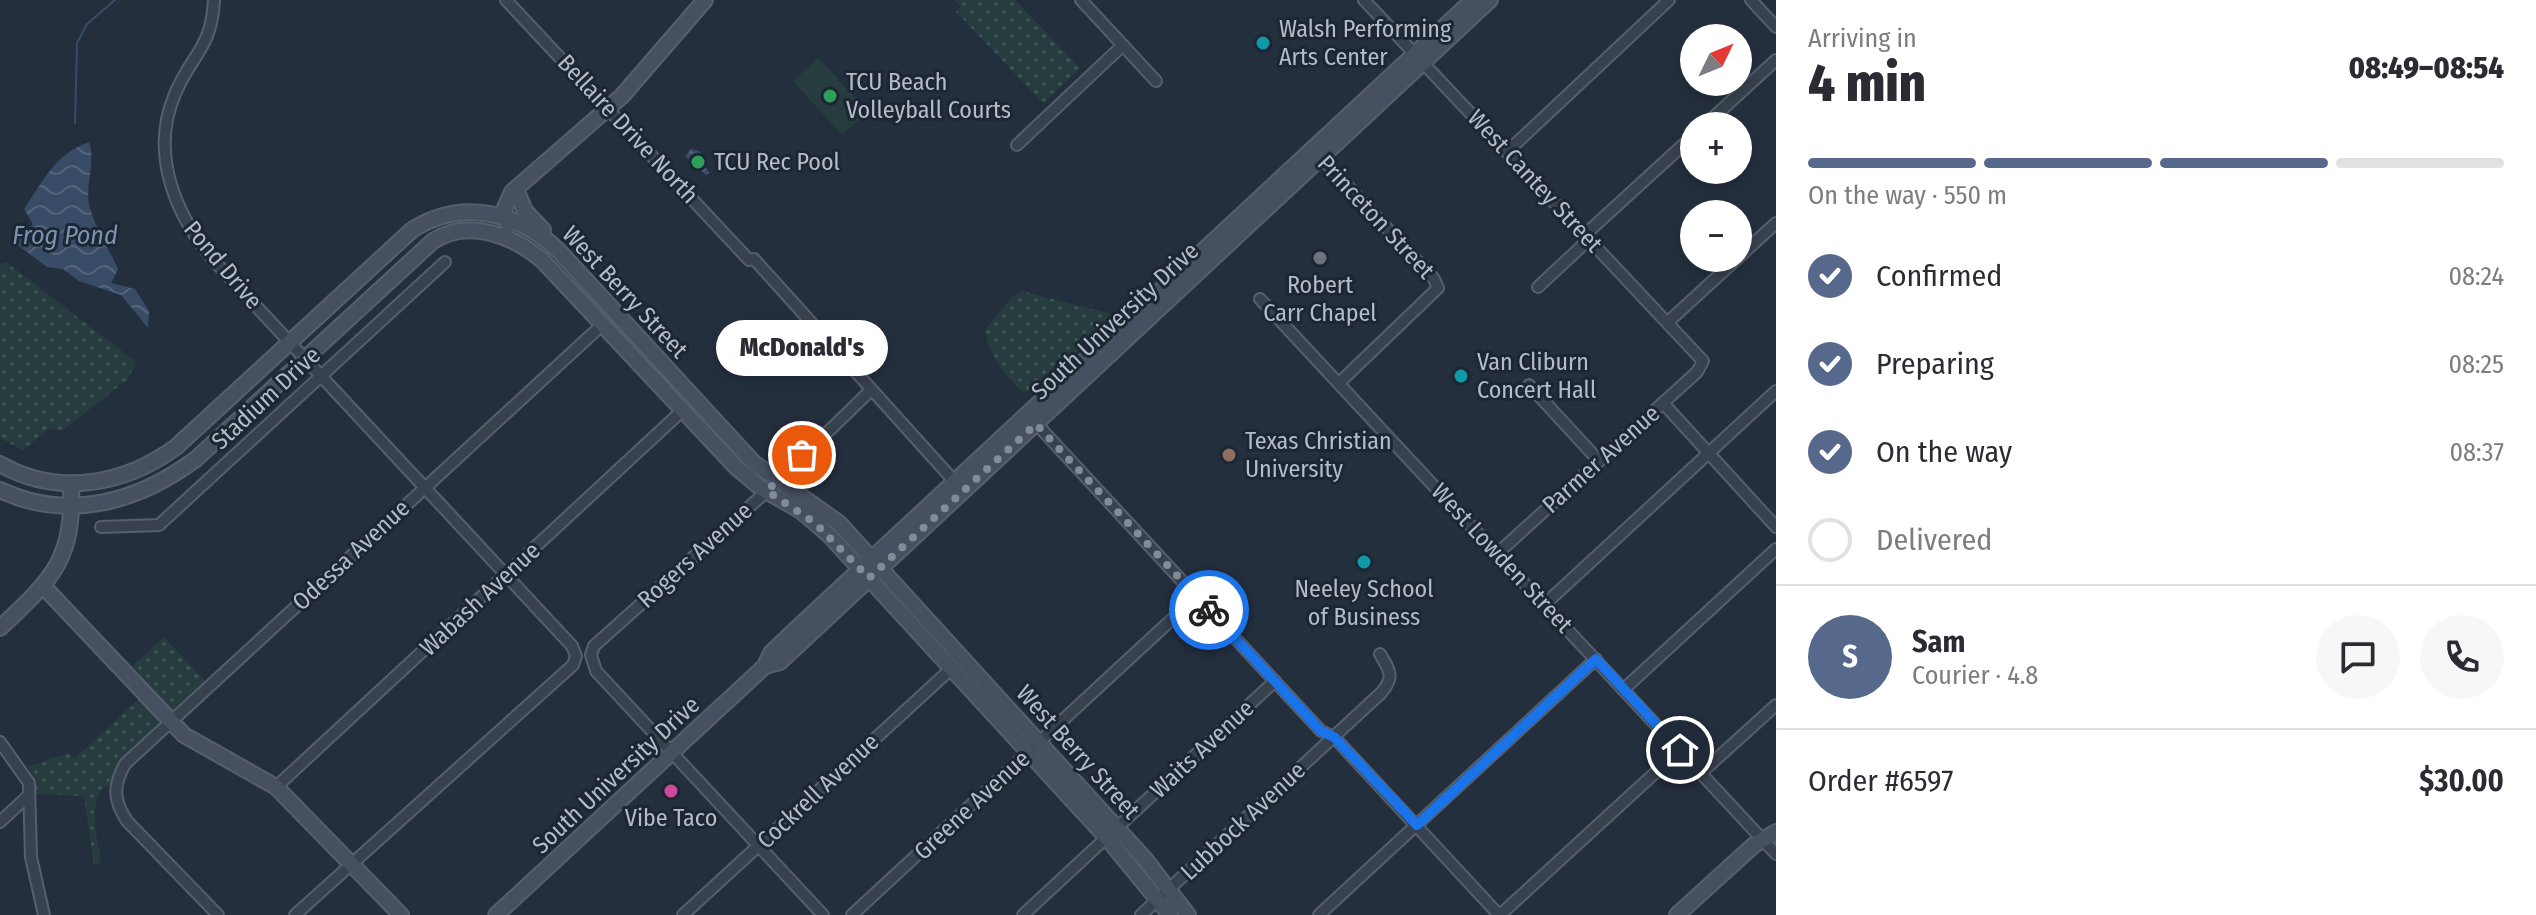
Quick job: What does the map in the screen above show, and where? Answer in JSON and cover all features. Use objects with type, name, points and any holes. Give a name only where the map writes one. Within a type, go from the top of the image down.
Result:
[{"type":"main road","points":[[481,212],[518,189],[608,107],[705,0]]},
{"type":"main road","name":"South University Drive","points":[[870,569],[1318,154],[1419,58],[1473,0]]},
{"type":"main road","name":"South University Drive","points":[[1419,58],[1490,0]]},
{"type":"main road","points":[[518,189],[504,210],[518,243]]},
{"type":"main road","points":[[518,189],[525,211],[571,264]]},
{"type":"main road","name":"West Berry Street","points":[[0,464],[29,477],[68,484],[124,477],[164,456],[412,230],[446,215],[481,212],[506,218],[535,230],[571,264],[746,453],[777,479],[827,512],[952,668],[1034,748],[1112,833],[1162,895],[1188,915]]},
{"type":"main road","points":[[68,521],[106,502],[152,488],[182,469],[308,360],[426,247],[446,234],[491,226],[506,218]]},
{"type":"main road","name":"West Berry Street","points":[[468,230],[518,243],[543,261],[736,467],[815,523],[870,569],[993,691],[1034,748]]},
{"type":"main road","points":[[636,360],[649,363],[679,394],[692,395]]},
{"type":"main road","points":[[683,410],[699,415],[731,446],[746,453]]},
{"type":"main road","name":"South University Drive","points":[[496,915],[765,666],[780,662],[955,482],[1032,419]]},
{"type":"main road","points":[[0,628],[44,587],[64,553],[68,484]]},
{"type":"main road","points":[[767,491],[778,488],[827,512]]},
{"type":"main road","points":[[0,490],[48,506],[68,521]]},
{"type":"main road","points":[[68,521],[106,502]]},
{"type":"main road","points":[[44,587],[170,722],[193,742],[276,787],[401,915]]},
{"type":"main road","points":[[952,668],[993,691]]},
{"type":"main road","points":[[1677,915],[1762,840],[1776,832]]},
{"type":"main road","name":"West Berry Street","points":[[1162,895],[1170,915]]},
{"type":"street","name":"Pond Drive","points":[[214,0],[213,17],[203,51],[188,68],[169,113],[165,145],[167,173],[175,199],[197,241],[572,646],[576,656],[573,665],[351,863]]},
{"type":"street","name":"Bellaire Drive North","points":[[506,0],[749,260],[754,259],[792,299],[867,381],[871,390]]},
{"type":"street","points":[[1081,0],[1156,81]]},
{"type":"street","name":"West Cantey Street","points":[[1364,0],[1668,322],[1703,364]]},
{"type":"street","points":[[1508,151],[1669,0]]},
{"type":"street","points":[[1751,0],[1776,27]]},
{"type":"street","points":[[1017,145],[1123,45]]},
{"type":"street","points":[[1719,112],[1776,60]]},
{"type":"street","points":[[1538,287],[1583,245],[1590,230],[1680,148]]},
{"type":"street","name":"Princeton Street","points":[[1318,154],[1438,286],[1437,291],[1339,383]]},
{"type":"street","points":[[1668,322],[1776,223]]},
{"type":"street","name":"Stadium Drive","points":[[101,527],[159,525],[445,262]]},
{"type":"street","name":"West Lowden Street","points":[[1260,299],[1776,854]]},
{"type":"street","name":"Odessa Avenue","points":[[218,915],[127,821],[115,795],[116,780],[125,764],[603,324]]},
{"type":"street","name":"Parmer Avenue","points":[[1498,553],[1703,364]]},
{"type":"street","points":[[1529,385],[1599,461]]},
{"type":"street","points":[[871,390],[955,482]]},
{"type":"street","name":"Rogers Avenue","points":[[673,753],[596,671],[591,655],[594,646],[767,491],[871,390]]},
{"type":"street","points":[[1545,604],[1776,391]]},
{"type":"street","points":[[1663,403],[1776,527]]},
{"type":"street","name":"Wabash Avenue","points":[[276,787],[683,410]]},
{"type":"street","points":[[1032,419],[1321,731],[1334,737],[1500,915],[1680,750]]},
{"type":"street","points":[[1624,689],[1776,549]]},
{"type":"street","name":"Greene Avenue","points":[[852,915],[1196,597]]},
{"type":"street","name":"Lubbock Avenue","points":[[1141,915],[1391,682],[1391,674],[1380,654]]},
{"type":"street","points":[[1319,915],[1596,659]]},
{"type":"street","name":"Cockrell Avenue","points":[[683,915],[952,668]]},
{"type":"street","name":"Waits Avenue","points":[[1023,915],[1275,681]]},
{"type":"street","points":[[1701,773],[1776,705]]},
{"type":"street","points":[[0,742],[24,770],[29,783],[31,857],[44,915]]},
{"type":"street","points":[[673,753],[823,915]]},
{"type":"street","points":[[0,822],[29,795]]},
{"type":"street","points":[[295,915],[351,863]]},
{"type":"green space","points":[[954,0],[1015,0],[1080,68],[1043,103],[956,12],[961,7]]},
{"type":"green space","name":"TCU Beach Volleyball Courts","points":[[818,58],[868,111],[842,135],[793,81]]},
{"type":"green space","points":[[6,262],[136,362],[128,379],[62,431],[50,428],[23,450],[0,438],[0,265]]},
{"type":"green space","points":[[1022,291],[1118,316],[1035,390],[1023,392],[998,364],[985,330],[1012,297]]},
{"type":"green space","points":[[164,637],[206,682],[172,713],[130,668]]},
{"type":"green space","points":[[139,699],[162,725],[122,761],[112,786],[104,787],[99,795],[95,824],[101,863],[94,865],[84,796],[32,794],[29,766],[68,753],[74,759]]},
{"type":"water","name":"Frog Pond","points":[[89,142],[89,204],[118,269],[111,283],[135,289],[149,311],[148,328],[121,295],[79,281],[63,269],[47,267],[15,243],[33,224],[24,209],[44,178],[67,153]]},
{"type":"water","name":"TCU Rec Pool","points":[[691,149],[699,151],[708,161],[703,165],[710,173],[706,175],[685,156]]},
{"type":"waterway","points":[[75,123],[77,43],[87,24],[115,0]]},
{"type":"way so far","points":[[802,455],[767,491],[801,511],[831,537],[869,578],[1036,424],[1209,610]]},
{"type":"place","name":"Walsh Performing Arts Center","points":[[1263,43]]},
{"type":"place","name":"TCU Beach Volleyball Courts","points":[[830,96]]},
{"type":"place","name":"TCU Rec Pool","points":[[698,162]]},
{"type":"place","name":"Robert Carr Chapel","points":[[1320,258]]},
{"type":"place","name":"Van Cliburn Concert Hall","points":[[1461,376]]},
{"type":"place","name":"McDonald's","points":[[802,455]]},
{"type":"place","name":"Texas Christian University","points":[[1229,455]]},
{"type":"place","name":"Neeley School of Business","points":[[1364,562]]},
{"type":"place","name":"Vibe Taco","points":[[671,791]]},
{"type":"route","points":[[1209,610],[1321,731],[1334,737],[1417,825],[1596,659],[1680,750]]}]
